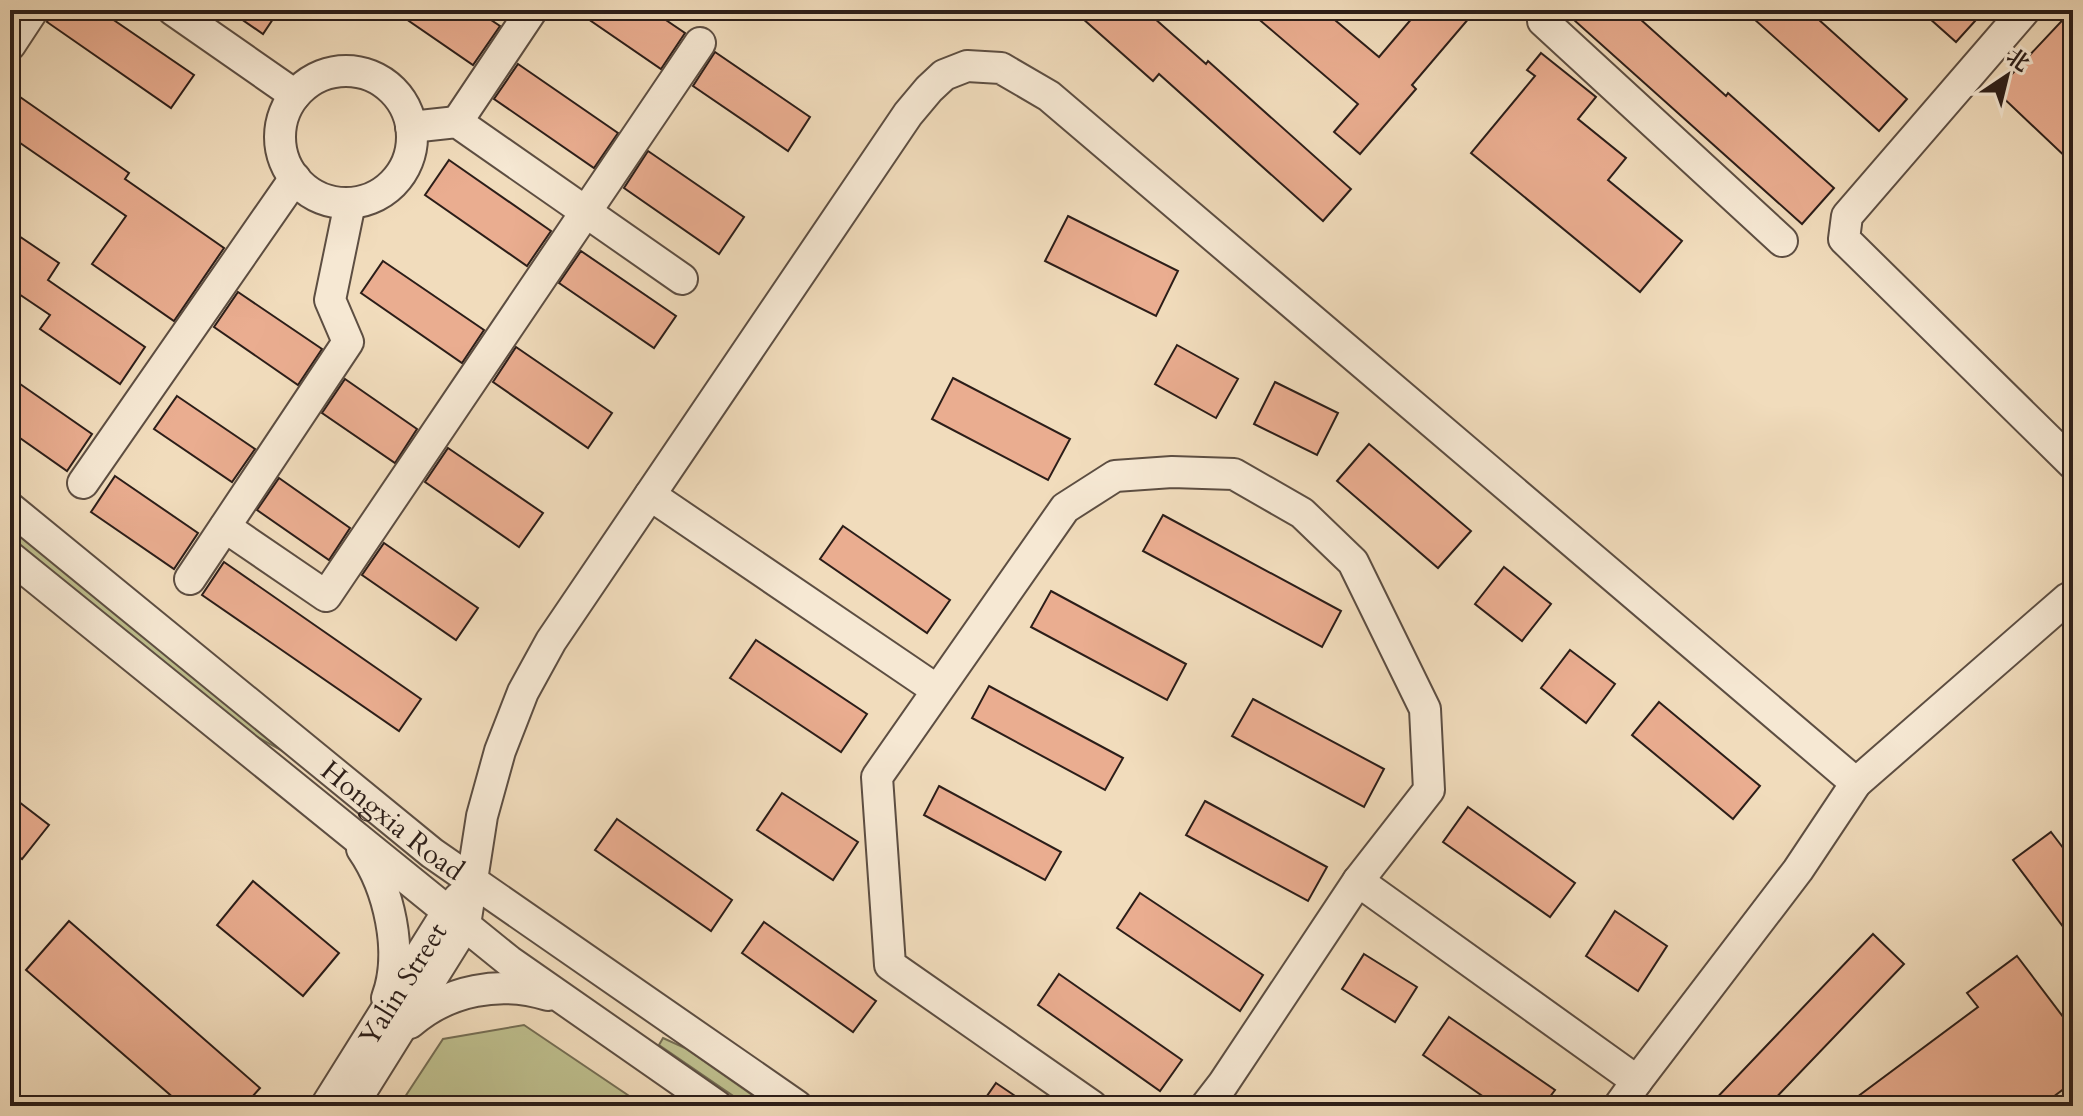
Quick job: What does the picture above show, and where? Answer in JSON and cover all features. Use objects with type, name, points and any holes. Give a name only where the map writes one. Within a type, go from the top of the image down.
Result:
[{"type":"street","points":[[10,45],[33,10]]},
{"type":"street","points":[[173,10],[295,95]]},
{"type":"street","points":[[457,122],[532,10]]},
{"type":"street","points":[[1553,10],[1543,21],[1782,241]]},
{"type":"street","points":[[2025,10],[1847,216],[1844,239],[2073,464]]},
{"type":"street","points":[[225,527],[326,596],[700,43]]},
{"type":"street","points":[[472,880],[482,816],[500,751],[523,692],[551,641],[908,114],[944,75],[967,66],[1001,68],[1049,96],[1856,783]]},
{"type":"street","points":[[335,72],[357,72],[379,80],[397,95],[408,114],[411,127],[413,137],[409,160],[397,180],[380,194],[358,203],[338,203],[319,198],[302,186],[289,171],[281,152],[280,132],[285,112],[295,95],[313,80],[335,72]]},
{"type":"street","points":[[411,127],[457,122],[682,279]]},
{"type":"street","points":[[83,483],[295,178]]},
{"type":"street","points":[[190,579],[348,342],[330,300],[350,203]]},
{"type":"street","points":[[1092,1106],[890,965],[877,777],[1065,508],[1115,476],[1172,472],[1234,474],[1302,513],[1353,562],[1425,709],[1429,790],[1358,881],[1206,1106]]},
{"type":"street","points":[[650,495],[937,690]]},
{"type":"street","name":"Hongxia Road","points":[[10,508],[420,843],[797,1106]]},
{"type":"street","name":"Hongxia Road","points":[[10,557],[509,961],[717,1106]]},
{"type":"street","points":[[1619,1106],[1798,870],[1856,783],[2073,596]]},
{"type":"street","points":[[349,831],[370,861],[385,893],[391,924],[394,955],[387,1028],[446,999],[475,991],[504,987],[535,991],[565,1000]]},
{"type":"street","name":"Yalin Street","points":[[326,1106],[387,1028],[456,918],[472,880]]},
{"type":"street","points":[[1358,881],[1637,1081]]},
{"type":"street","name":"Yalin Street","points":[[352,1106],[387,1028]]},
{"type":"green space","points":[[10,523],[286,753],[234,724],[10,540]]},
{"type":"green space","points":[[524,1025],[644,1106],[399,1106],[443,1039]]},
{"type":"green space","points":[[663,1038],[685,1048],[768,1106],[748,1106],[659,1045]]},
{"type":"building","points":[[52,10],[99,10],[194,75],[171,108],[47,22]]},
{"type":"building","points":[[228,10],[279,10],[263,34]]},
{"type":"building","points":[[393,10],[476,10],[500,26],[473,65]]},
{"type":"building","points":[[575,10],[651,10],[685,33],[661,69]]},
{"type":"building","points":[[1073,10],[1145,10],[1206,64],[1208,61],[1351,189],[1323,221],[1159,74],[1153,81]]},
{"type":"building","points":[[1248,10],[1323,10],[1379,57],[1419,10],[1476,10],[1412,85],[1416,89],[1360,154],[1334,132],[1358,104]]},
{"type":"building","points":[[1583,10],[1630,10],[1834,188],[1802,224],[1574,20]]},
{"type":"building","points":[[1744,10],[1808,10],[1907,99],[1879,131]]},
{"type":"building","points":[[1920,10],[1985,10],[1956,42]]},
{"type":"building","points":[[2073,10],[2073,164],[1996,91]]},
{"type":"building","points":[[715,52],[810,117],[788,151],[693,86]]},
{"type":"building","points":[[1541,53],[1596,97],[1578,119],[1626,158],[1608,180],[1682,241],[1640,292],[1471,153],[1535,76],[1527,70]]},
{"type":"building","points":[[518,64],[618,133],[594,168],[494,99]]},
{"type":"building","points":[[10,90],[129,173],[125,179],[224,248],[174,321],[92,264],[126,216],[10,136]]},
{"type":"building","points":[[648,151],[744,217],[719,254],[624,188]]},
{"type":"building","points":[[449,160],[551,231],[527,266],[425,195]]},
{"type":"building","points":[[1068,216],[1178,271],[1156,316],[1045,261]]},
{"type":"building","points":[[10,230],[59,263],[48,280],[145,347],[120,384],[40,329],[50,315],[10,288]]},
{"type":"building","points":[[581,251],[676,316],[654,348],[559,283]]},
{"type":"building","points":[[383,261],[484,330],[462,363],[361,293]]},
{"type":"building","points":[[238,292],[322,349],[298,385],[214,327]]},
{"type":"building","points":[[1177,345],[1238,379],[1216,418],[1155,384]]},
{"type":"building","points":[[516,347],[612,413],[588,448],[493,382]]},
{"type":"building","points":[[10,377],[92,434],[67,471],[10,431]]},
{"type":"building","points":[[953,378],[1070,439],[1048,480],[932,419]]},
{"type":"building","points":[[345,379],[417,429],[395,463],[322,413]]},
{"type":"building","points":[[1275,382],[1338,413],[1317,455],[1254,424]]},
{"type":"building","points":[[177,396],[255,449],[232,482],[154,429]]},
{"type":"building","points":[[1369,444],[1471,531],[1438,568],[1337,481]]},
{"type":"building","points":[[448,448],[543,513],[519,547],[425,482]]},
{"type":"building","points":[[115,476],[198,533],[174,569],[91,512]]},
{"type":"building","points":[[279,478],[350,528],[329,560],[257,510]]},
{"type":"building","points":[[1163,515],[1341,611],[1322,647],[1143,551]]},
{"type":"building","points":[[843,526],[950,600],[927,633],[820,559]]},
{"type":"building","points":[[384,543],[478,608],[456,640],[362,575]]},
{"type":"building","points":[[224,562],[421,699],[399,731],[202,595]]},
{"type":"building","points":[[1504,567],[1551,604],[1522,641],[1475,604]]},
{"type":"building","points":[[1051,591],[1186,664],[1167,700],[1031,627]]},
{"type":"building","points":[[756,640],[867,714],[841,752],[730,678]]},
{"type":"building","points":[[1570,650],[1615,684],[1586,723],[1541,688]]},
{"type":"building","points":[[989,686],[1123,758],[1105,790],[972,718]]},
{"type":"building","points":[[1253,699],[1384,769],[1364,807],[1232,736]]},
{"type":"building","points":[[1659,702],[1760,786],[1733,819],[1632,735]]},
{"type":"building","points":[[939,786],[1061,852],[1045,880],[924,815]]},
{"type":"building","points":[[782,793],[858,842],[833,880],[757,830]]},
{"type":"building","points":[[10,795],[49,825],[22,859],[10,850]]},
{"type":"building","points":[[1205,801],[1327,867],[1308,901],[1186,835]]},
{"type":"building","points":[[1468,807],[1575,883],[1550,917],[1443,842]]},
{"type":"building","points":[[617,819],[732,900],[711,931],[595,850]]},
{"type":"building","points":[[2051,832],[2073,861],[2073,940],[2013,860]]},
{"type":"building","points":[[253,881],[339,953],[303,996],[217,925]]},
{"type":"building","points":[[1140,893],[1263,975],[1240,1011],[1117,928]]},
{"type":"building","points":[[1615,911],[1667,946],[1638,991],[1586,956]]},
{"type":"building","points":[[69,921],[260,1088],[244,1106],[183,1106],[26,970]]},
{"type":"building","points":[[764,922],[876,1001],[853,1032],[742,953]]},
{"type":"building","points":[[1873,934],[1904,964],[1768,1106],[1709,1106]]},
{"type":"building","points":[[1364,954],[1417,987],[1395,1022],[1342,989]]},
{"type":"building","points":[[2017,956],[2073,1030],[2073,1082],[2041,1106],[1845,1106],[1978,1007],[1967,993]]},
{"type":"building","points":[[1059,974],[1182,1060],[1160,1091],[1038,1005]]},
{"type":"building","points":[[1449,1017],[1555,1090],[1543,1106],[1497,1106],[1423,1055]]},
{"type":"building","points":[[996,1083],[1030,1106],[980,1106]]}]
